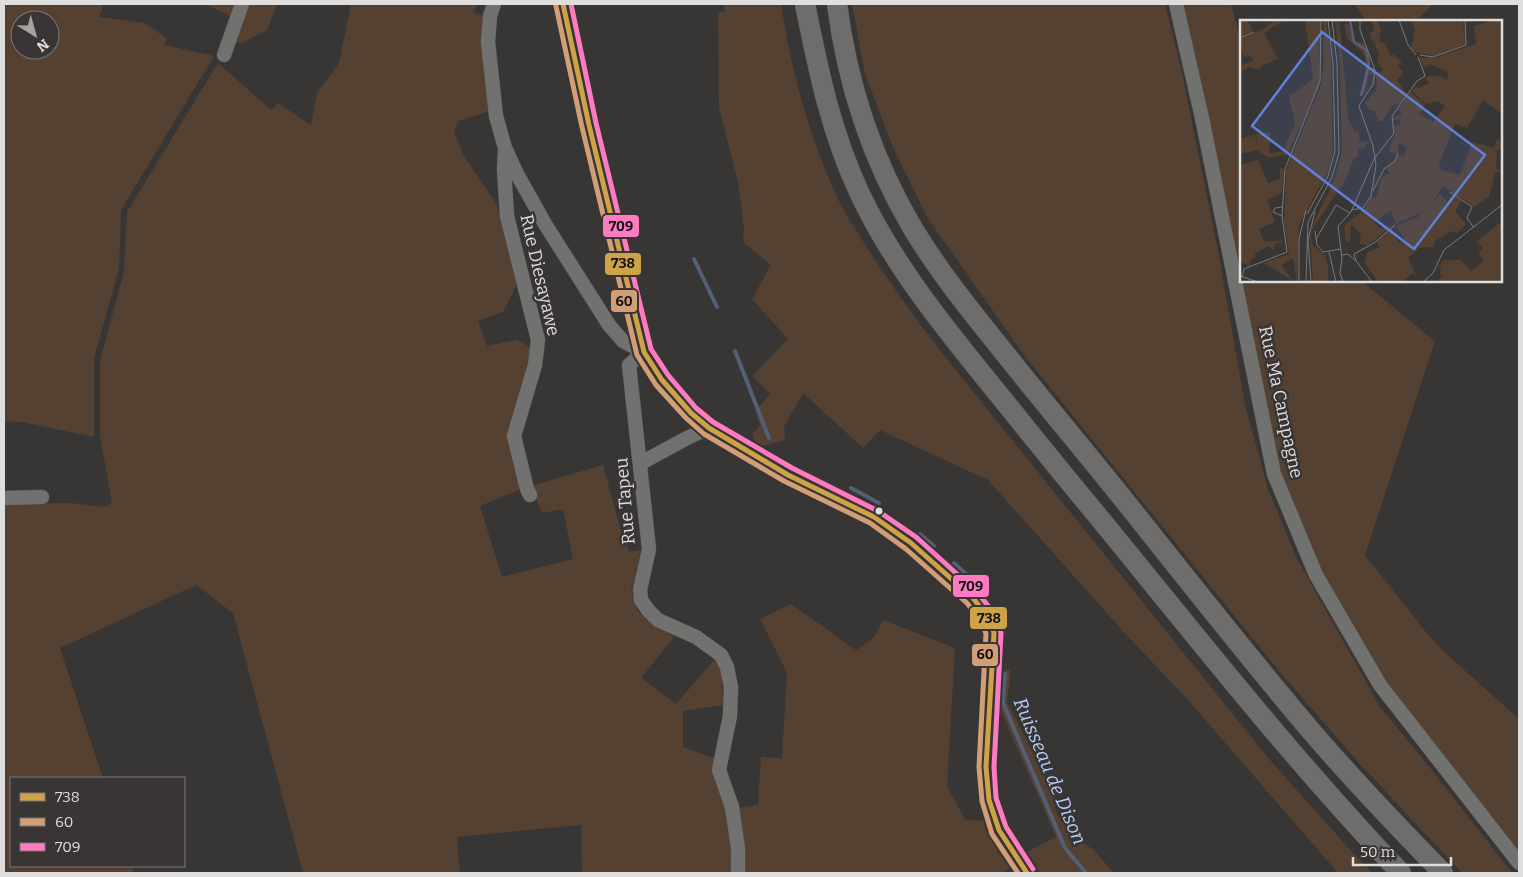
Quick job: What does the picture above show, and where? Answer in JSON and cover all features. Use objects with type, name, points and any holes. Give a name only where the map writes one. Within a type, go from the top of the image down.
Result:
[{"type":"highway","points":[[794,4],[816,60]]},
{"type":"highway","points":[[805,4],[828,111],[841,150],[860,195],[882,234],[920,292],[952,337],[1296,759],[1401,873]]},
{"type":"highway","points":[[837,4],[842,42],[856,99],[873,146],[912,227],[941,271],[980,323],[1318,739],[1382,810],[1443,873]]},
{"type":"street","points":[[224,55],[242,4]]},
{"type":"street","name":"Rue Diesayawe","points":[[494,4],[490,16],[488,42],[496,116],[505,148],[545,224],[609,325],[623,341],[644,352]]},
{"type":"street","points":[[563,4],[589,125],[644,352],[662,380],[691,413],[710,428],[788,474],[874,517],[911,543],[973,598],[990,620],[994,633],[986,767],[989,800],[999,830],[1027,873]]},
{"type":"street","name":"Rue Ma Campagne","points":[[1176,4],[1202,118],[1274,474],[1316,575],[1380,685],[1519,863]]},
{"type":"street","name":"Rue Diesayawe","points":[[505,148],[506,216],[538,340],[535,365],[514,436],[530,495]]},
{"type":"street","name":"Rue Tapeu","points":[[644,352],[629,365],[649,549],[640,590],[641,600],[658,620],[696,637],[721,655],[727,666],[731,687],[730,716],[719,770],[732,806],[738,848],[738,873]]},
{"type":"street","points":[[641,464],[687,438],[710,428]]},
{"type":"street","points":[[4,498],[42,498]]},
{"type":"shaded area","points":[[4,4],[104,4],[99,17],[145,23],[166,38],[165,45],[214,56],[121,210],[119,269],[94,358],[94,437],[21,422],[4,421]]},
{"type":"shaded area","points":[[205,4],[238,4],[234,18]]},
{"type":"shaded area","points":[[247,4],[277,4],[267,30],[242,43],[235,42]]},
{"type":"shaded area","points":[[351,4],[477,4],[474,13],[486,16],[491,111],[458,121],[454,131],[464,156],[496,203],[518,282],[503,312],[478,321],[487,346],[516,340],[531,347],[514,421],[521,489],[480,506],[502,577],[573,559],[563,509],[542,513],[531,486],[603,465],[620,528],[629,552],[641,550],[631,592],[638,612],[674,637],[641,678],[676,704],[716,658],[722,676],[723,705],[683,711],[683,747],[717,759],[726,810],[732,863],[731,873],[582,873],[581,825],[457,837],[460,873],[303,873],[233,613],[196,585],[60,648],[103,777],[10,777],[10,867],[131,867],[134,873],[4,873],[4,504],[71,503],[104,507],[112,503],[100,436],[100,361],[124,271],[127,212],[218,63],[271,110],[278,103],[311,125],[317,93],[339,63]]},
{"type":"shaded area","points":[[724,4],[781,4],[796,79],[819,154],[841,205],[880,267],[914,316],[951,364],[1269,759],[1373,873],[1338,873],[1188,700],[1121,629],[988,480],[880,430],[863,448],[803,393],[784,427],[785,440],[757,447],[752,434],[760,426],[756,410],[770,394],[752,376],[788,339],[752,299],[771,265],[743,242],[744,228],[738,182],[719,108],[718,13],[725,12]]},
{"type":"shaded area","points":[[852,4],[1165,4],[1181,68],[1218,251],[1245,405],[1268,489],[1296,557],[1380,707],[1512,873],[1462,873],[1359,763],[1279,671],[1024,355],[927,217],[892,145],[865,74]]},
{"type":"shaded area","points":[[1183,4],[1231,4],[1240,39],[1240,282],[1362,282],[1435,341],[1365,555],[1441,649],[1519,719],[1519,856],[1403,710],[1315,565],[1277,463],[1233,257],[1208,112]]},
{"type":"shaded area","points":[[1355,4],[1433,4],[1417,20],[1365,20]]},
{"type":"shaded area","points":[[791,604],[856,650],[874,637],[883,620],[955,648],[947,786],[965,820],[987,821],[1012,866],[1003,873],[742,873],[737,808],[758,805],[761,757],[782,758],[787,673],[760,619]]},
{"type":"shaded area","points":[[1011,669],[1007,702],[1052,790],[1056,812],[1073,838],[1093,849],[1114,873],[1040,873],[1025,853],[1056,837],[997,702],[1002,671]]},
{"type":"waterway","name":"Ruisseau de Dison","points":[[694,259],[717,307]]},
{"type":"waterway","name":"Ruisseau de Dison","points":[[735,351],[769,438]]},
{"type":"waterway","name":"Ruisseau de Dison","points":[[851,488],[879,503]]},
{"type":"waterway","name":"Ruisseau de Dison","points":[[920,534],[934,546]]},
{"type":"waterway","name":"Ruisseau de Dison","points":[[954,563],[968,576]]},
{"type":"waterway","name":"Ruisseau de Dison","points":[[1005,674],[1003,703],[1065,848],[1086,873]]},
{"type":"transit line","name":"738","points":[[563,4],[589,125],[644,352],[662,380],[691,413],[709,428],[788,475],[874,517],[911,543],[973,598],[990,620],[994,633],[986,767],[989,800],[999,830],[1027,873]]},
{"type":"transit line","name":"709","points":[[571,4],[596,123],[651,349],[668,375],[696,408],[713,422],[792,468],[878,511],[916,537],[978,593],[996,616],[1001,633],[994,767],[996,798],[1006,827],[1033,869]]},
{"type":"transit line","name":"60","points":[[556,6],[582,127],[637,355],[656,385],[686,418],[704,434],[784,481],[870,523],[906,549],[967,603],[983,624],[986,634],[979,767],[982,801],[992,834],[1018,873]]}]
